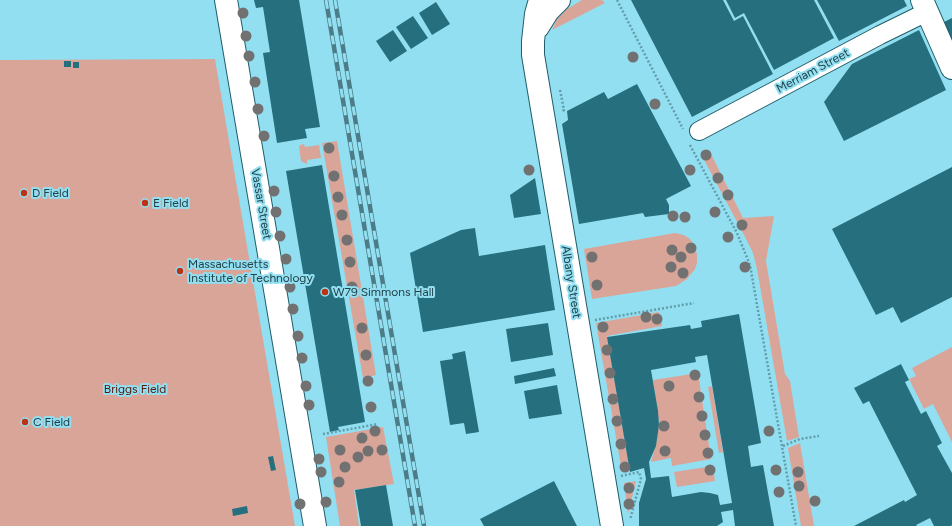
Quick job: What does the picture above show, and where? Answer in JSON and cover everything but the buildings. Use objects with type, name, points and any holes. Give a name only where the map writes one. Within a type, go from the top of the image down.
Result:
[{"type":"main road","name":"Vassar Street","points":[[226,0],[298,416],[315,526]]},
{"type":"main road","name":"Albany Street","points":[[540,0],[536,14],[533,38],[534,63],[612,526]]},
{"type":"main road","name":"Albany Street","points":[[533,38],[545,15],[560,0]]},
{"type":"main road","points":[[924,6],[952,68]]},
{"type":"street","name":"Merriam Street","points":[[691,135],[880,35],[924,6]]},
{"type":"path","points":[[617,0],[691,135],[737,233],[750,265],[796,526]]},
{"type":"path","points":[[591,321],[694,303]]},
{"type":"path","points":[[323,434],[378,424]]},
{"type":"path","points":[[783,446],[800,439],[819,436]]},
{"type":"path","points":[[617,476],[639,472],[641,479],[628,526]]},
{"type":"green space","points":[[582,0],[602,0],[605,3],[552,30],[557,19],[567,9]]},
{"type":"green space","name":"Briggs Field","points":[[215,59],[295,526],[0,526],[0,60]]},
{"type":"green space","points":[[337,141],[376,375],[363,378],[322,143]]},
{"type":"green space","points":[[304,144],[305,147],[319,145],[321,158],[307,160],[307,164],[301,161],[299,147],[300,145]]},
{"type":"green space","points":[[709,150],[743,218],[774,216],[766,261],[785,374],[790,381],[799,437],[787,441],[753,253],[701,154]]},
{"type":"green space","points":[[675,233],[684,235],[690,239],[695,246],[697,263],[695,269],[687,279],[676,286],[592,299],[584,249]]},
{"type":"green space","points":[[659,312],[662,326],[607,336],[630,471],[622,472],[596,323]]},
{"type":"green space","points":[[952,347],[952,442],[933,404],[924,409],[909,379],[916,376],[912,368]]},
{"type":"green space","points":[[698,373],[711,459],[672,466],[671,458],[651,462],[659,424],[653,380]]},
{"type":"green space","points":[[712,386],[723,452],[719,453],[708,387]]},
{"type":"green space","points":[[383,427],[394,484],[354,490],[359,526],[340,526],[326,437]]},
{"type":"green space","points":[[800,443],[814,526],[801,526],[788,448]]},
{"type":"green space","points":[[713,466],[715,481],[677,487],[674,472]]},
{"type":"green space","points":[[636,481],[628,514],[624,483]]},
{"type":"railway","points":[[326,0],[415,526]]},
{"type":"railway","points":[[335,0],[424,526]]},
{"type":"place","name":"D Field","points":[[24,193]]},
{"type":"place","name":"E Field","points":[[145,203]]},
{"type":"place","name":"Massachusetts Institute of Technology","points":[[180,271]]},
{"type":"place","name":"W79 Simmons Hall","points":[[325,292]]},
{"type":"place","name":"C Field","points":[[25,422]]}]
